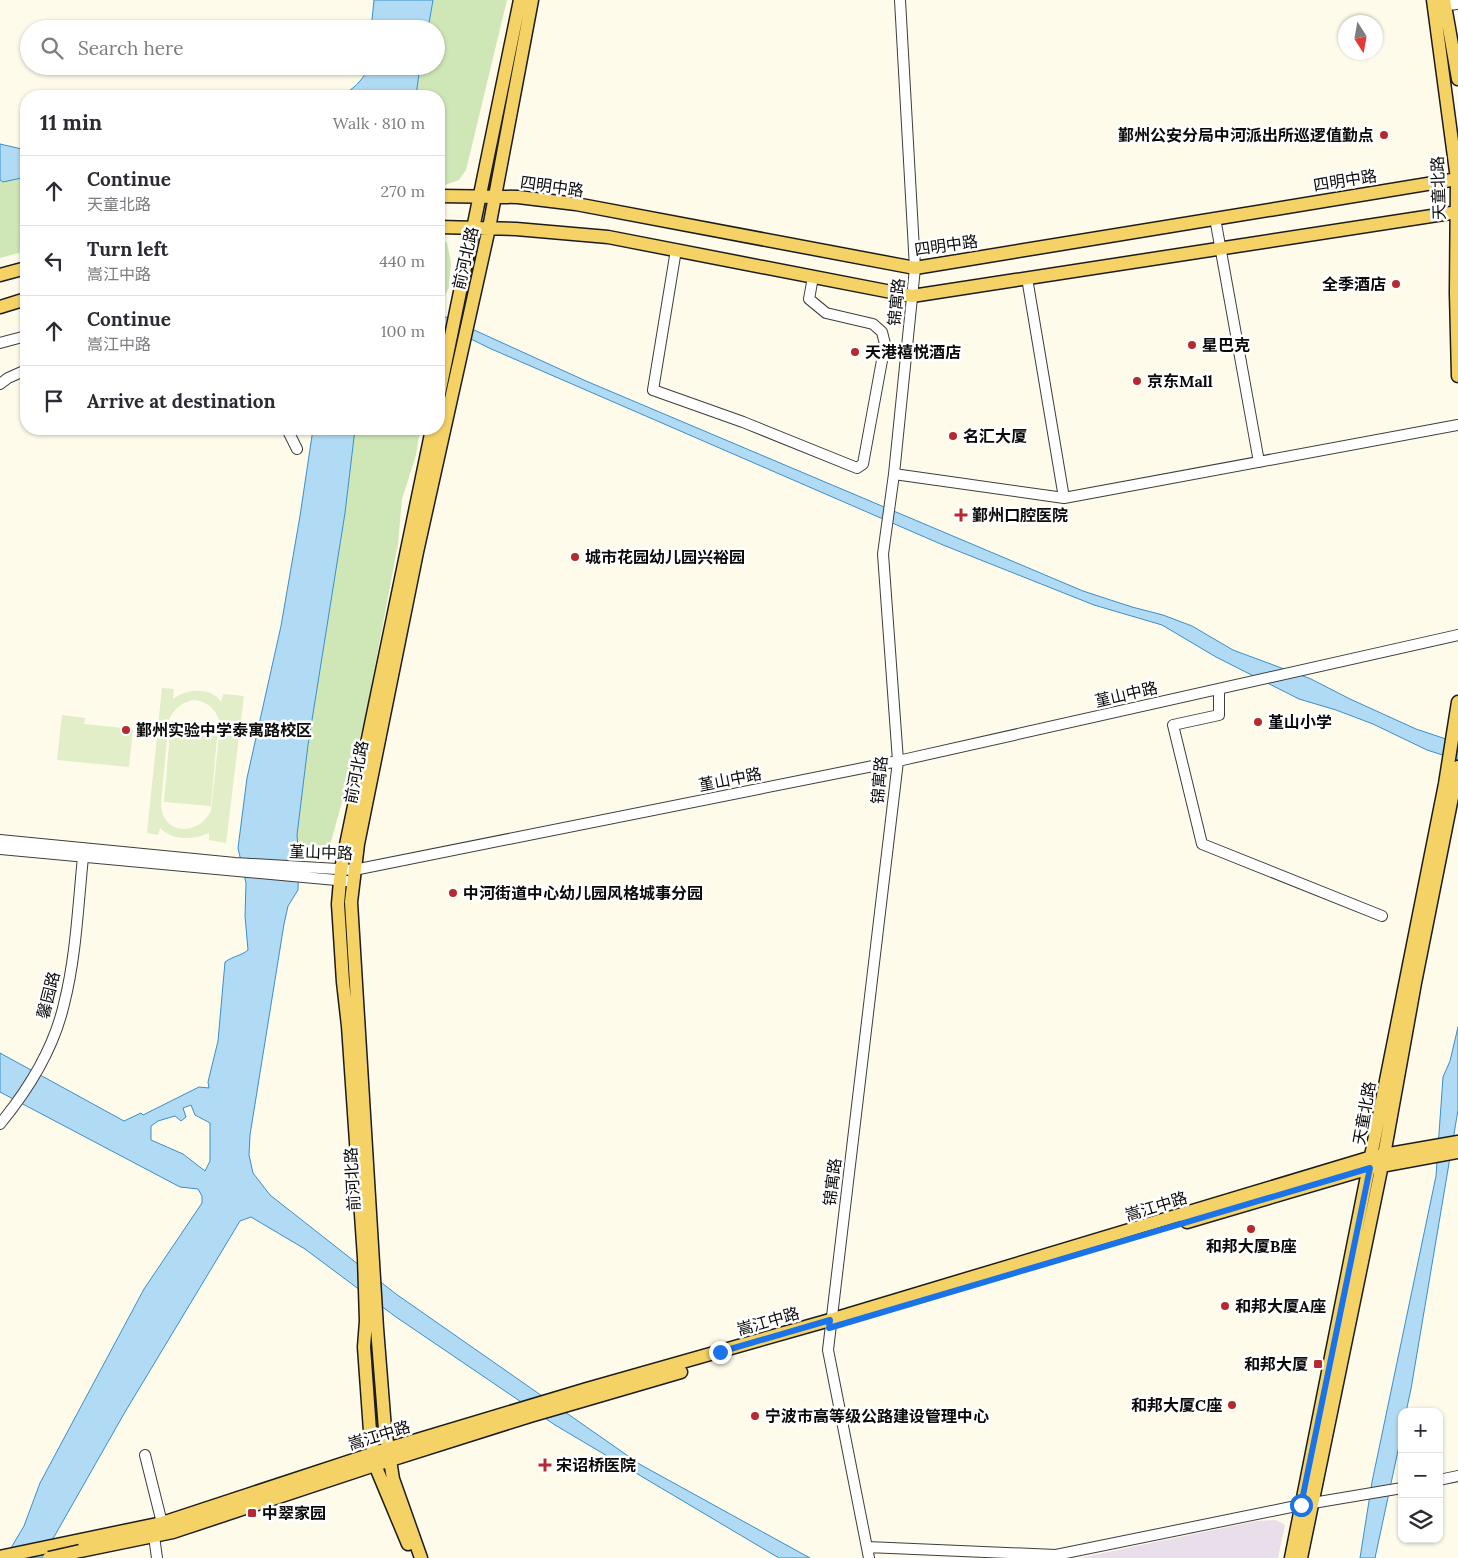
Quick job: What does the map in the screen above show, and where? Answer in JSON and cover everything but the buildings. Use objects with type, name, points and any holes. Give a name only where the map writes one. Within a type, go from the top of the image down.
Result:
[{"type":"main road","name":"前河北路","points":[[445,365],[520,0]]},
{"type":"main road","name":"前河北路","points":[[445,425],[489,228],[532,0]]},
{"type":"main road","points":[[1443,3],[1458,80]]},
{"type":"main road","name":"天童北路","points":[[1443,3],[1458,179],[1458,376]]},
{"type":"main road","name":"四明中路","points":[[445,196],[518,196],[576,204],[915,268],[1458,179]]},
{"type":"main road","points":[[445,227],[489,228],[608,237],[912,296],[1457,212]]},
{"type":"main road","points":[[0,275],[20,270]]},
{"type":"main road","points":[[0,307],[20,301]]},
{"type":"main road","name":"前河北路","points":[[421,1558],[393,1479],[388,1455],[371,1324],[351,902],[347,875],[431,435]]},
{"type":"main road","name":"前河北路","points":[[347,875],[443,435]]},
{"type":"main road","name":"天童北路","points":[[1301,1558],[1307,1508],[1377,1162],[1458,702]]},
{"type":"main road","points":[[1377,1162],[1458,770]]},
{"type":"main road","name":"嵩江中路","points":[[0,1558],[80,1546],[156,1528],[199,1524],[374,1459],[526,1412],[1423,1148],[1458,1142]]},
{"type":"main road","name":"嵩江中路","points":[[1377,1162],[1458,1152]]},
{"type":"main road","name":"前河北路","points":[[371,1324],[364,1347],[374,1459],[413,1558]]},
{"type":"main road","name":"天童北路","points":[[1292,1558],[1307,1508]]},
{"type":"main road","name":"嵩江中路","points":[[49,1558],[80,1546]]},
{"type":"street","name":"锦寓路","points":[[869,1558],[828,1350],[898,761],[883,554],[894,474],[915,268],[900,0]]},
{"type":"street","points":[[1215,218],[1259,462]]},
{"type":"street","points":[[676,250],[654,390],[743,422],[858,468],[863,464],[884,344],[882,332],[873,324],[826,313],[809,299],[813,277]]},
{"type":"street","points":[[1027,278],[1064,498]]},
{"type":"street","points":[[0,343],[20,338]]},
{"type":"street","points":[[0,384],[20,373]]},
{"type":"street","points":[[894,474],[1064,498],[1458,425]]},
{"type":"street","points":[[290,435],[297,449]]},
{"type":"street","name":"堇山中路","points":[[0,849],[83,857],[347,875],[898,761],[1458,635]]},
{"type":"street","points":[[1218,689],[1219,715],[1173,725],[1202,844],[1382,916]]},
{"type":"street","name":"堇山中路","points":[[0,840],[235,867]]},
{"type":"street","name":"馨园路","points":[[0,1124],[12,1110],[38,1069],[47,1052],[64,1005],[73,953],[83,857]]},
{"type":"street","points":[[144,1455],[156,1528],[157,1558]]},
{"type":"street","points":[[1443,1479],[1458,1476]]},
{"type":"street","points":[[867,1547],[1056,1555],[1307,1508],[1398,1489]]},
{"type":"shaded area","points":[[1276,1520],[1285,1525],[1278,1558],[1079,1558],[1257,1521]]},
{"type":"green space","points":[[433,0],[507,0],[466,170],[459,180],[445,185],[445,90],[417,90],[419,75],[445,75],[445,20],[430,20]]},
{"type":"green space","points":[[0,168],[20,168],[20,253],[0,258]]},
{"type":"green space","points":[[445,241],[451,262],[449,287],[445,295]]},
{"type":"green space","points":[[354,435],[419,435],[416,455],[402,499],[398,544],[365,719],[329,849],[318,859],[299,857],[297,835],[308,745],[345,513]]},
{"type":"green space","points":[[162,688],[174,689],[173,699],[192,691],[212,693],[221,702],[223,694],[244,696],[226,843],[209,840],[209,833],[183,838],[171,835],[160,828],[158,835],[147,833]],"holes":[[[194,700],[209,705],[216,712],[220,727],[211,811],[198,825],[181,829],[167,821],[163,814],[161,803],[169,719],[182,704]]]},
{"type":"green space","points":[[62,715],[85,718],[84,724],[133,729],[129,767],[57,760]]},
{"type":"green space","points":[[171,722],[218,726],[211,806],[164,802]]},
{"type":"water","points":[[374,0],[433,0],[430,20],[372,20]]},
{"type":"water","points":[[364,75],[419,75],[417,90],[350,90]]},
{"type":"water","points":[[0,144],[20,149],[20,178],[3,182],[0,180]]},
{"type":"water","points":[[445,317],[586,381],[1083,591],[1163,615],[1192,626],[1233,650],[1311,679],[1416,729],[1458,743],[1458,760],[1427,750],[1373,724],[1299,699],[1216,657],[1162,625],[1094,605],[943,545],[489,348],[445,326]]},
{"type":"water","points":[[312,435],[354,435],[345,513],[308,745],[297,835],[299,857],[298,890],[288,906],[284,924],[250,1135],[249,1155],[253,1173],[270,1195],[396,1294],[641,1465],[810,1558],[779,1558],[555,1425],[396,1317],[305,1249],[251,1217],[240,1221],[125,1412],[42,1558],[5,1558],[24,1526],[40,1483],[144,1289],[202,1203],[202,1196],[198,1189],[180,1187],[0,1092],[0,1053],[124,1121],[141,1113],[143,1115],[199,1087],[209,1088],[208,1082],[218,1041],[225,962],[248,950],[245,916],[246,883],[238,848],[247,778],[281,626]],"holes":[[[191,1105],[195,1115],[210,1123],[210,1161],[205,1171],[183,1154],[151,1140],[151,1126],[158,1121],[175,1116],[181,1121],[186,1117],[183,1108]]]},
{"type":"water","points":[[1458,1027],[1458,1110],[1411,1389],[1407,1408],[1398,1408],[1398,1451],[1375,1558],[1360,1558],[1372,1482],[1436,1176],[1443,1077],[1450,1061]]},
{"type":"place","name":"鄞州公安分局中河派出所巡逻值勤点","points":[[1384,135]]},
{"type":"place","name":"全季酒店","points":[[1396,284]]},
{"type":"place","name":"星巴克","points":[[1192,345]]},
{"type":"place","name":"天港禧悦酒店","points":[[855,352]]},
{"type":"place","name":"京东Mall","points":[[1137,381]]},
{"type":"place","name":"名汇大厦","points":[[953,436]]},
{"type":"place","name":"鄞州口腔医院","points":[[961,515]]},
{"type":"place","name":"城市花园幼儿园兴裕园","points":[[575,557]]},
{"type":"place","name":"堇山小学","points":[[1258,722]]},
{"type":"place","name":"鄞州实验中学泰寓路校区","points":[[126,730]]},
{"type":"place","name":"中河街道中心幼儿园风格城事分园","points":[[453,893]]},
{"type":"place","name":"和邦大厦B座","points":[[1251,1229]]},
{"type":"place","name":"和邦大厦A座","points":[[1225,1306]]},
{"type":"place","name":"和邦大厦","points":[[1318,1364]]},
{"type":"place","name":"和邦大厦C座","points":[[1232,1405]]},
{"type":"place","name":"宁波市高等级公路建设管理中心","points":[[755,1416]]},
{"type":"place","name":"宋诏桥医院","points":[[545,1465]]},
{"type":"place","name":"中翠家园","points":[[252,1513]]},
{"type":"route","points":[[720,1352],[830,1320],[829,1328],[1370,1168],[1301,1505]]}]
